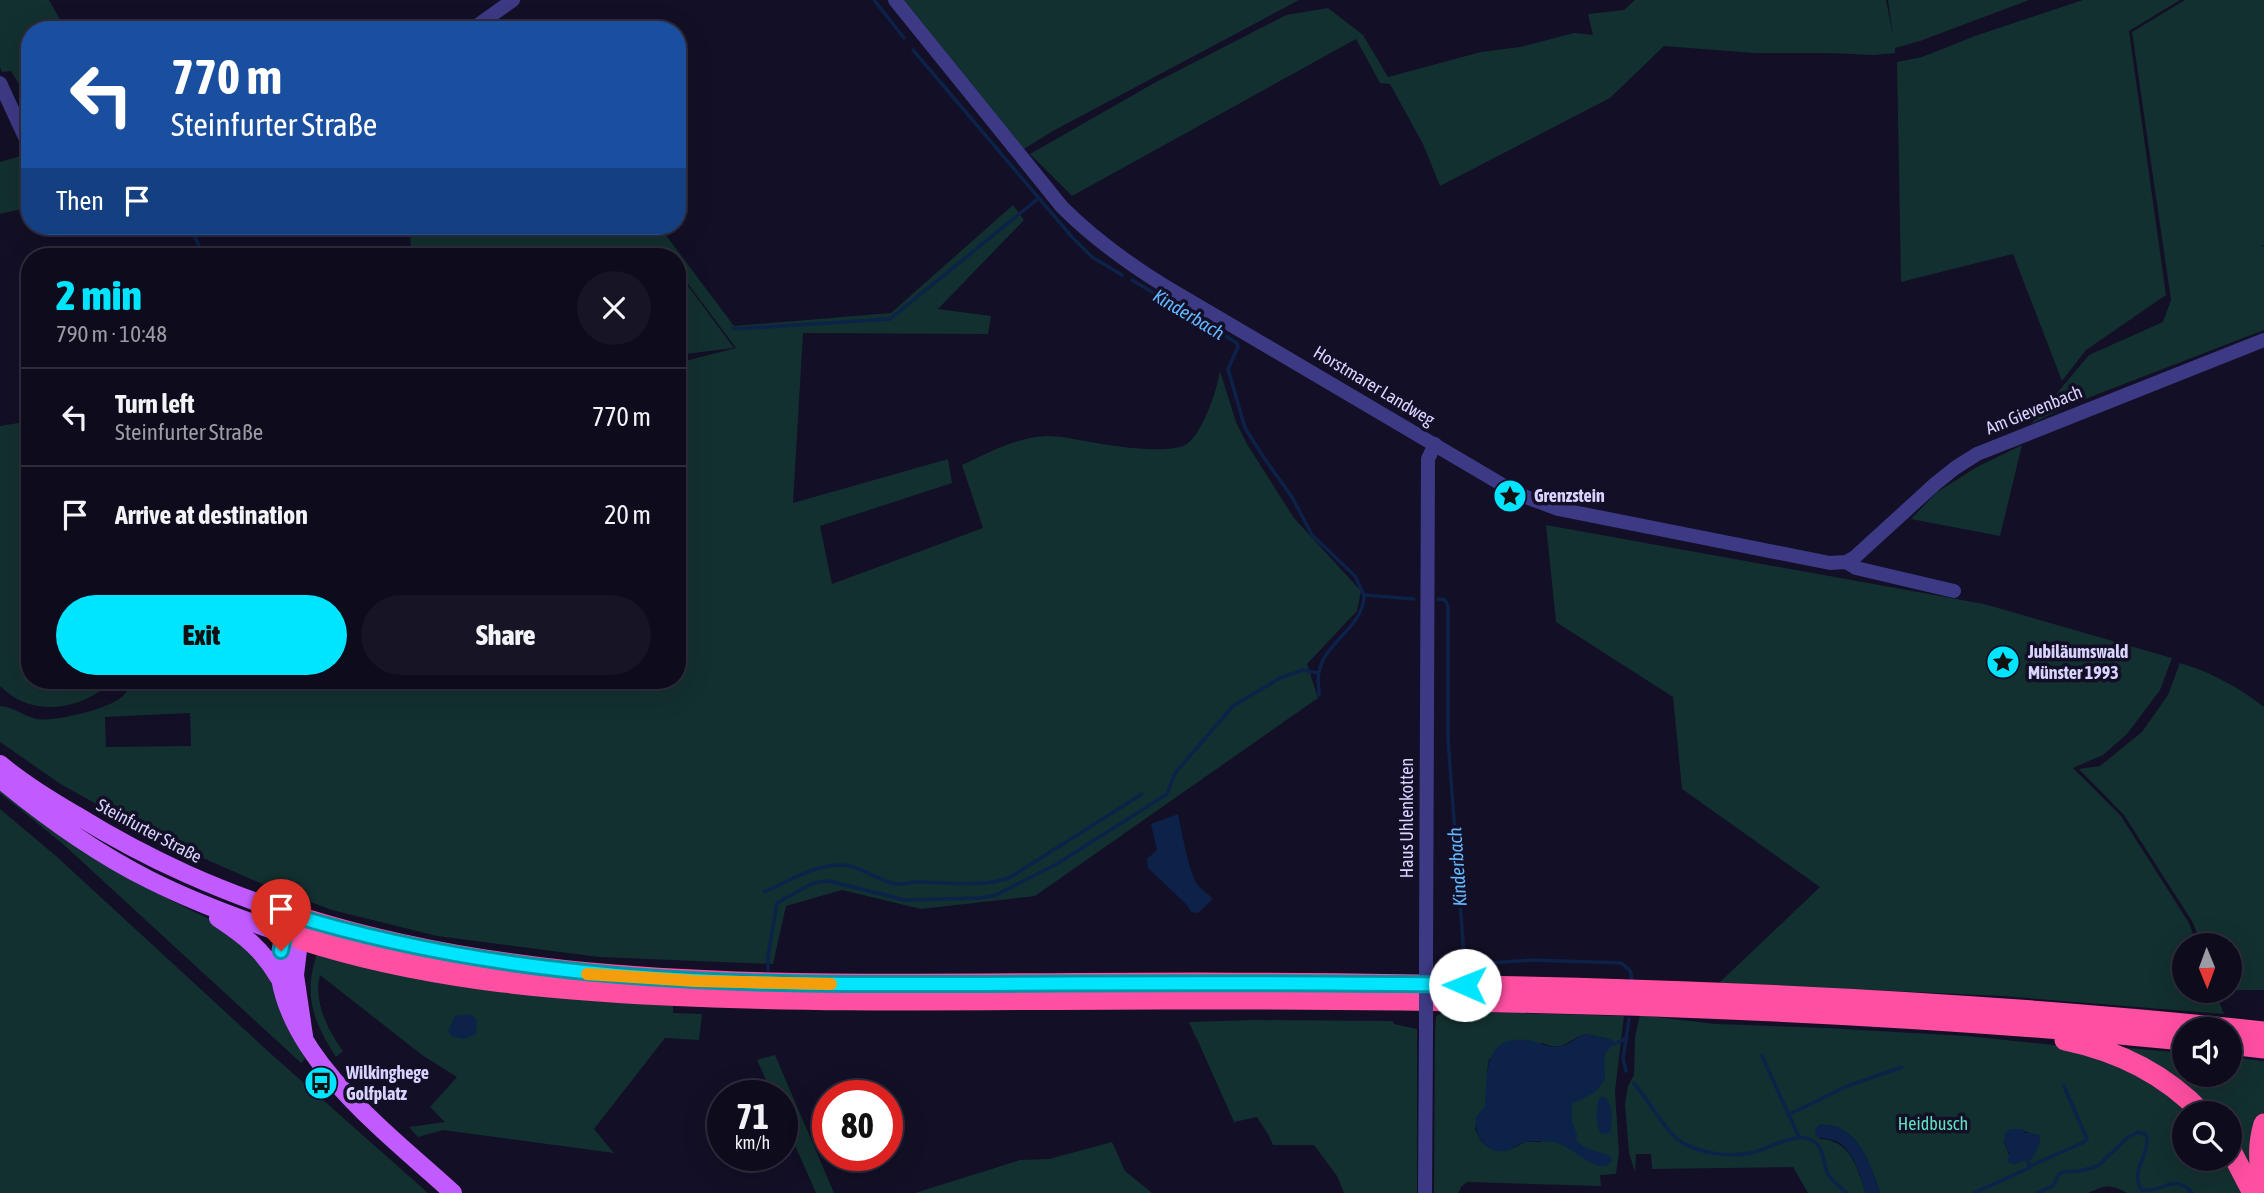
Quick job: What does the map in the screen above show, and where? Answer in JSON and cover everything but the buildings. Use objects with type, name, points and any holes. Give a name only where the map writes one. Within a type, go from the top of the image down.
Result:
[{"type":"highway","points":[[295,926],[372,938],[463,957],[550,970],[629,977],[800,984],[1294,984],[1623,989],[1852,999],[2264,1032]]},
{"type":"highway","points":[[295,926],[382,961],[496,981],[575,989],[853,1000],[1481,1001],[1696,1008],[1946,1021],[2172,1039]]},
{"type":"highway","points":[[2128,1020],[2264,1020]]},
{"type":"highway","points":[[1946,1021],[2009,1034],[2068,1041],[2109,1051],[2148,1070],[2189,1101]]},
{"type":"highway","points":[[2242,1045],[2264,1048]]},
{"type":"highway","points":[[2264,1125],[2259,1162],[2264,1182]]},
{"type":"highway","points":[[2242,1171],[2253,1193]]},
{"type":"main road","name":"Steinfurter Straße","points":[[0,764],[51,800],[153,860],[295,926]]},
{"type":"main road","points":[[0,779],[41,813],[106,856],[151,881],[196,901],[295,926]]},
{"type":"main road","points":[[196,901],[251,942],[270,962],[281,982],[292,1016],[316,1056],[342,1090],[453,1193]]},
{"type":"main road","points":[[281,982],[280,959],[295,926]]},
{"type":"main road","points":[[295,926],[295,985],[304,1036]]},
{"type":"street","points":[[484,21],[513,0]]},
{"type":"street","name":"Horstmarer Landweg","points":[[895,0],[1046,188],[1087,232],[1163,285],[1518,494],[1558,509],[1830,564],[1846,562],[1856,568],[1954,591]]},
{"type":"street","points":[[0,83],[21,128]]},
{"type":"street","name":"Am Gievenbach","points":[[1846,562],[1955,468],[1977,454],[2264,340]]},
{"type":"street","name":"Haus Uhlenkotten","points":[[1425,1193],[1427,459],[1435,444]]},
{"type":"green space","points":[[0,0],[49,0],[61,21],[21,21],[21,87],[11,71],[2,72]]},
{"type":"green space","points":[[904,0],[1299,0],[1024,149]]},
{"type":"green space","points":[[1635,0],[1886,0],[1893,36],[1888,0],[2029,0],[1895,48],[1895,53],[1754,53],[1664,46],[1610,98],[1440,186],[1423,144],[1390,84],[1380,83],[1356,39],[1072,196],[1030,154],[1156,82],[1286,15],[1328,8],[1363,35],[1388,77],[1481,52],[1520,47],[1574,33],[1593,35],[1588,14],[1624,10]]},
{"type":"green space","points":[[2083,0],[2180,0],[2129,31],[2166,295],[2086,350],[2062,381],[2013,254],[1901,282],[1897,62],[1922,57],[1975,36]]},
{"type":"green space","points":[[2185,0],[2264,0],[2264,245],[2260,247],[2264,246],[2264,330],[2072,404],[2031,424],[2089,355],[2163,322],[2171,300],[2132,32]]},
{"type":"green space","points":[[21,156],[21,209],[0,214],[0,162]]},
{"type":"green space","points":[[1013,205],[1024,220],[938,309],[991,316],[988,334],[803,333],[793,503],[948,459],[952,483],[820,526],[832,584],[983,528],[962,465],[1004,446],[1025,439],[1048,436],[1140,449],[1168,449],[1187,444],[1204,421],[1220,371],[1236,422],[1247,444],[1294,518],[1361,591],[1357,611],[1307,664],[1318,698],[1035,896],[921,909],[842,890],[786,906],[773,964],[599,957],[437,936],[332,910],[267,886],[164,841],[62,785],[0,742],[0,706],[36,719],[68,716],[107,705],[117,700],[127,689],[686,689],[686,361],[736,348],[686,281],[686,262],[734,326],[891,313]],"holes":[[[190,713],[191,746],[106,747],[105,717]]]},
{"type":"green space","points":[[410,235],[666,235],[676,248],[411,248]]},
{"type":"green space","points":[[686,283],[734,348],[686,354]]},
{"type":"green space","points":[[21,422],[21,689],[103,689],[72,704],[42,707],[13,696],[0,686],[0,426]]},
{"type":"green space","points":[[2022,445],[2000,536],[1911,519],[1937,492],[1977,467]]},
{"type":"green space","points":[[1546,525],[1984,604],[2172,658],[2160,690],[2127,734],[2103,755],[2073,768],[2121,816],[2189,923],[2193,933],[2172,933],[2172,1003],[2220,1003],[2224,1014],[2002,996],[1719,983],[1820,887],[1682,789],[1673,697],[1556,622]]},
{"type":"green space","points":[[2180,663],[2224,681],[2264,707],[2264,990],[2242,990],[2242,933],[2197,933],[2124,815],[2079,769],[2100,766],[2142,732],[2168,695]]},
{"type":"green space","points":[[0,787],[38,820],[79,849],[144,887],[211,920],[248,944],[279,991],[305,1059],[301,1063],[63,844],[0,793]]},
{"type":"green space","points":[[0,809],[56,856],[270,1053],[428,1193],[0,1193]]},
{"type":"green space","points":[[317,954],[673,1002],[673,1013],[702,1014],[699,1040],[665,1038],[594,1129],[614,1153],[443,1130],[418,1137],[409,1127],[445,1122],[430,1107],[457,1077],[422,1055],[320,975],[318,985],[323,1015],[343,1051],[336,1057],[321,1031],[313,1007],[311,982]]},
{"type":"green space","points":[[1446,1011],[1624,1016],[1615,1091],[1619,1153],[1616,1174],[1600,1175],[1601,1186],[1467,1182],[1458,1193],[1434,1193],[1436,1016]],"holes":[[[1585,1034],[1609,1039],[1607,1051],[1541,1142],[1525,1142],[1514,1148],[1482,1143],[1475,1129],[1478,1115],[1486,1107],[1489,1059],[1542,1043],[1560,1046]]]},
{"type":"green space","name":"Heidbusch","points":[[1640,1015],[1715,1024],[1966,1036],[2063,1046],[2138,1072],[2175,1101],[2172,1101],[2172,1171],[2232,1171],[2244,1193],[2127,1193],[2108,1187],[2088,1193],[1880,1193],[1867,1158],[1852,1137],[1832,1126],[1819,1125],[1820,1139],[1839,1144],[1851,1157],[1866,1193],[1808,1193],[1793,1167],[1652,1169],[1651,1154],[1636,1154],[1635,1172],[1629,1153],[1625,1104],[1628,1086],[1634,1075],[1635,1037]],"holes":[[[2017,1129],[2036,1135],[2040,1141],[2033,1154],[2013,1164],[2004,1142]]]},
{"type":"green space","points":[[1393,1021],[1394,1024],[1417,1029],[1417,1193],[1344,1193],[1337,1176],[1314,1145],[1273,1145],[1257,1117],[1234,1122],[1189,1022]]},
{"type":"green space","points":[[2117,1047],[2172,1052],[2172,1086]]},
{"type":"green space","points":[[775,1055],[786,1080],[766,1080],[757,1060]]},
{"type":"green space","points":[[2242,1058],[2264,1061],[2264,1112],[2258,1127],[2260,1185],[2264,1193],[2258,1193],[2242,1163],[2242,1101],[2192,1101],[2173,1087],[2242,1087]]},
{"type":"green space","points":[[798,1109],[812,1142],[812,1171],[825,1171],[834,1193],[816,1193],[798,1152]]},
{"type":"green space","points":[[1112,1142],[1125,1171],[1152,1193],[915,1193],[1020,1160],[1049,1159]]},
{"type":"water","points":[[1178,814],[1194,877],[1213,899],[1198,913],[1191,912],[1148,868],[1147,859],[1157,850],[1151,824]]},
{"type":"water","points":[[470,1014],[477,1020],[476,1034],[463,1039],[451,1036],[448,1031],[455,1016]]},
{"type":"water","points":[[1585,1034],[1613,1040],[1614,1044],[1604,1054],[1605,1080],[1595,1092],[1572,1104],[1572,1121],[1576,1139],[1580,1143],[1588,1149],[1611,1157],[1612,1161],[1606,1166],[1600,1166],[1554,1142],[1526,1142],[1506,1151],[1487,1147],[1479,1137],[1476,1117],[1485,1107],[1488,1071],[1495,1051],[1502,1044],[1513,1040],[1528,1040],[1557,1047]]},
{"type":"water","points":[[1600,1097],[1608,1100],[1611,1108],[1610,1133],[1601,1134],[1598,1126]]},
{"type":"water","points":[[1819,1125],[1832,1126],[1853,1137],[1867,1158],[1880,1193],[1866,1193],[1849,1152],[1838,1142],[1816,1136],[1815,1129]]},
{"type":"water","points":[[2011,1129],[2022,1129],[2025,1133],[2040,1135],[2039,1146],[2032,1159],[2013,1164],[2007,1162],[2010,1154],[2004,1136]]},
{"type":"waterway","name":"Kinderbach","points":[[874,0],[904,38]]},
{"type":"waterway","name":"Kinderbach","points":[[913,50],[1072,237],[1092,257],[1122,275]]},
{"type":"waterway","points":[[733,329],[890,319],[1039,198]]},
{"type":"waterway","points":[[194,235],[200,248]]},
{"type":"waterway","name":"Kinderbach","points":[[1132,280],[1237,343],[1238,347],[1228,369],[1245,428],[1292,497],[1312,535],[1355,576],[1364,595],[1414,599]]},
{"type":"waterway","points":[[1319,695],[1318,675],[1323,661],[1357,617],[1364,596]]},
{"type":"waterway","name":"Kinderbach","points":[[1438,599],[1445,600],[1448,606],[1448,739],[1466,960],[1473,964],[1532,960],[1621,963],[1630,971],[1631,982]]},
{"type":"waterway","points":[[768,970],[777,903],[813,883],[829,881],[905,900],[980,898],[996,895],[1055,865],[1167,794],[1175,773],[1233,706],[1280,678],[1303,670],[1318,673]]},
{"type":"waterway","points":[[764,892],[810,871],[840,865],[896,884],[975,884],[998,881],[1009,878],[1142,794]]},
{"type":"waterway","name":"Kinderbach","points":[[1626,1071],[1623,1059],[1629,1019]]},
{"type":"waterway","points":[[1614,1044],[1627,1038]]},
{"type":"waterway","points":[[1762,1056],[1799,1137]]},
{"type":"waterway","points":[[1788,1115],[1845,1087],[1902,1067]]},
{"type":"waterway","name":"Kinderbach","points":[[1634,1083],[1666,1128],[1685,1144],[1704,1151],[1736,1155],[1755,1152],[1795,1138],[1810,1140],[1820,1147],[1830,1177],[1847,1193]]},
{"type":"waterway","points":[[2030,1166],[2087,1139],[2064,1086]]},
{"type":"waterway","name":"Kinderbach","points":[[2037,1193],[2053,1186],[2063,1172],[2098,1166],[2127,1138],[2138,1132],[2146,1134],[2147,1141],[2138,1176],[2142,1190],[2180,1184],[2192,1193]]},
{"type":"waterway","points":[[1974,1193],[2029,1168],[2028,1160]]},
{"type":"slow traffic","points":[[587,974],[696,981],[831,984]]},
{"type":"place","name":"Grenzstein","points":[[1510,496]]},
{"type":"place","name":"Jubiläumswald Münster 1993","points":[[2003,662]]},
{"type":"place","name":"Wilkinghege Golfplatz","points":[[321,1083]]},
{"type":"route","points":[[281,951],[289,914],[361,935],[439,952],[538,968],[629,977],[786,984],[1465,985]]}]
